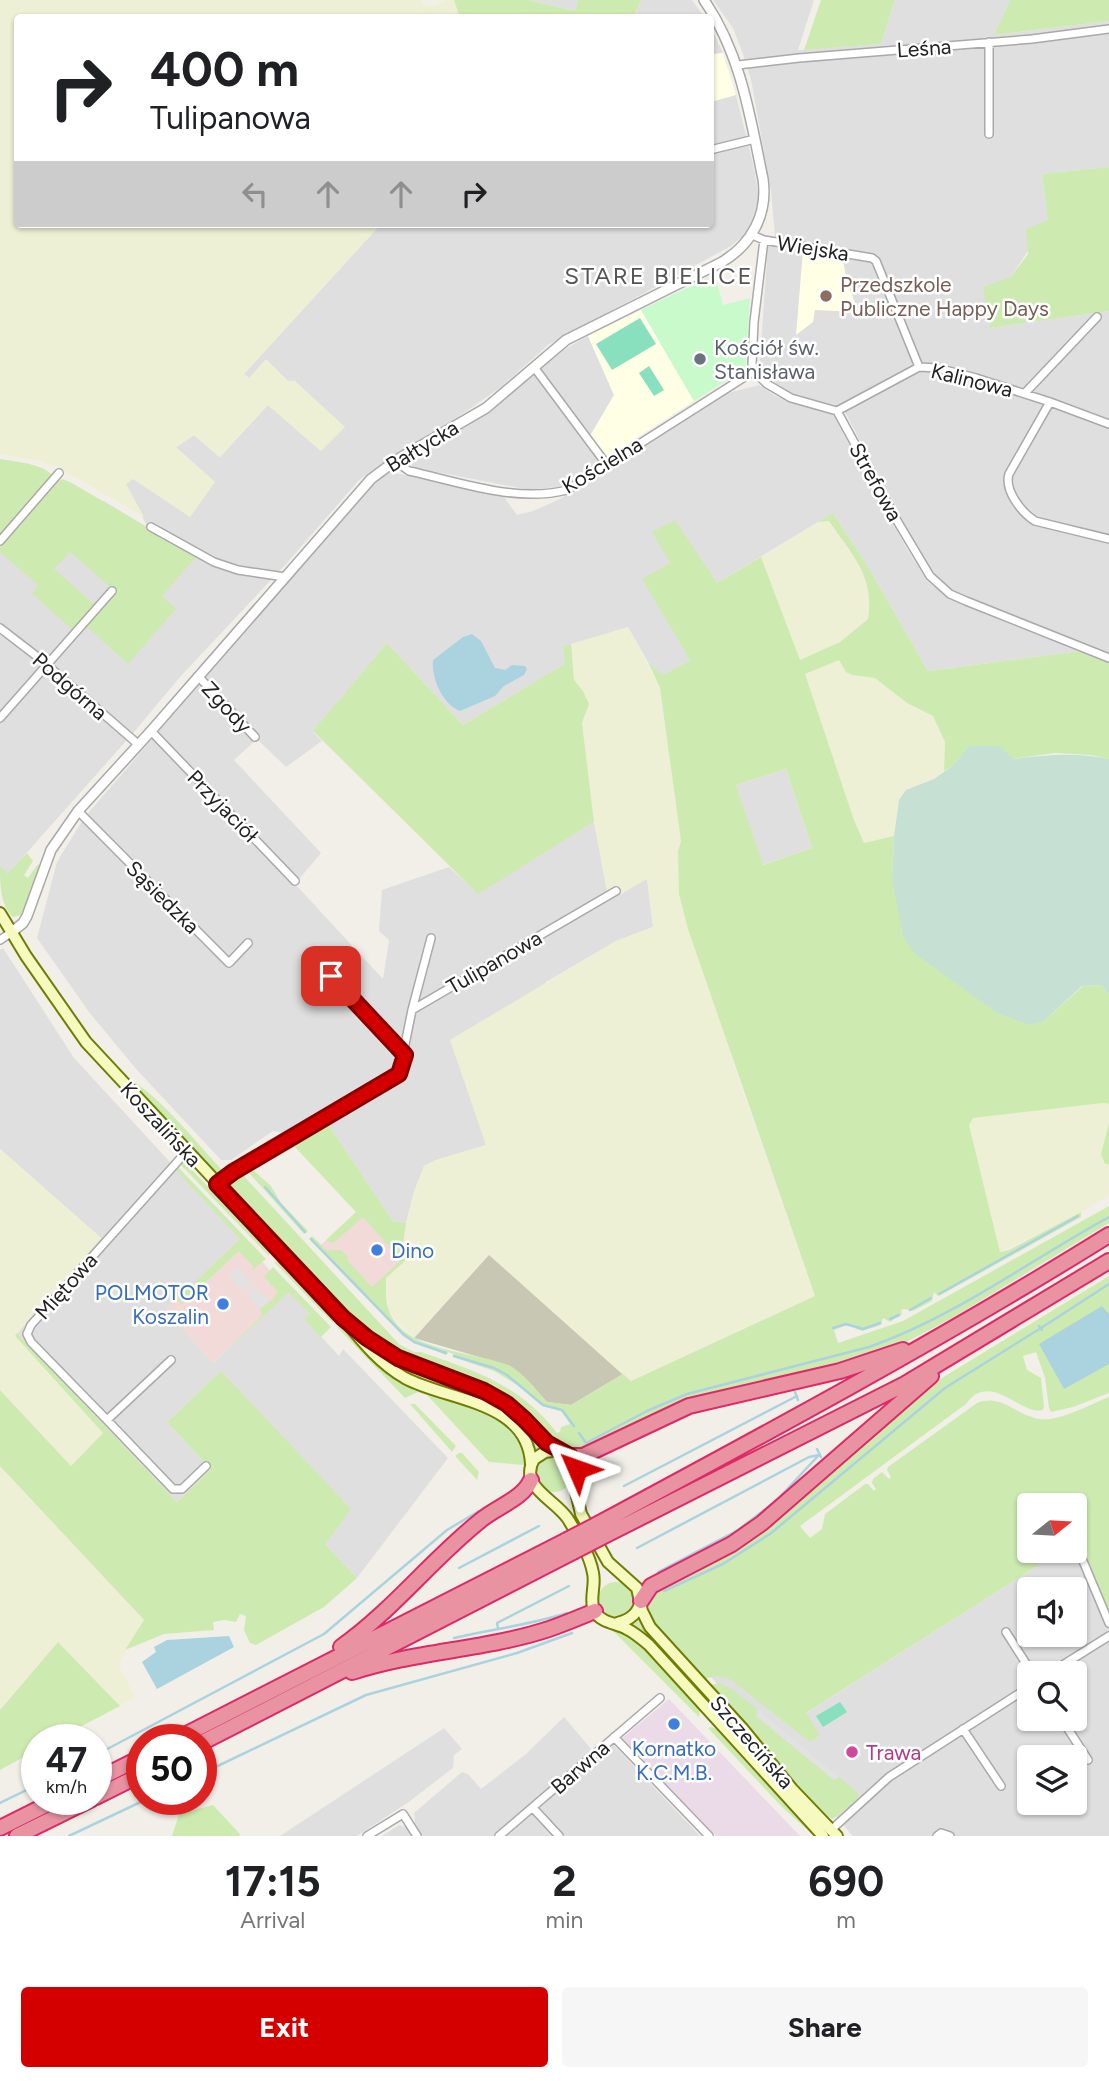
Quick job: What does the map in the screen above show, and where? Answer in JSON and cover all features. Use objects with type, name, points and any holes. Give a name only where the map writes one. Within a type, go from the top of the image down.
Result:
[{"type":"highway","points":[[599,1531],[965,1323],[1109,1235]]},
{"type":"highway","points":[[217,1735],[599,1531],[905,1384],[1109,1261]]},
{"type":"highway","points":[[565,1453],[583,1456],[689,1406],[875,1361],[965,1323]]},
{"type":"highway","points":[[640,1602],[650,1586],[732,1544],[762,1523],[919,1386],[977,1342]]},
{"type":"highway","points":[[295,1677],[351,1639],[465,1533],[522,1493],[531,1480]]},
{"type":"highway","points":[[205,1724],[295,1677],[570,1546]]},
{"type":"highway","points":[[302,1691],[383,1664],[550,1629],[594,1611]]},
{"type":"highway","points":[[0,1828],[26,1815]]},
{"type":"highway","points":[[17,1836],[60,1815]]},
{"type":"main road","name":"Koszalińska","points":[[0,913],[86,1042],[343,1318],[374,1355],[396,1372],[424,1386],[479,1404],[510,1423],[527,1445],[531,1464]]},
{"type":"main road","name":"Koszalińska","points":[[343,1318],[390,1354],[484,1391],[507,1404],[547,1443],[565,1453]]},
{"type":"main road","points":[[565,1453],[541,1454],[531,1464],[531,1480],[537,1490],[564,1514],[587,1557],[594,1573],[594,1611]]},
{"type":"main road","name":"Szczecińska","points":[[565,1453],[577,1469],[576,1492],[582,1514],[603,1555],[613,1568],[634,1584],[650,1627],[742,1728],[831,1834]]},
{"type":"main road","points":[[614,1623],[631,1618],[640,1602]]},
{"type":"main road","name":"Szczecińska","points":[[594,1611],[602,1619],[635,1634],[658,1655],[831,1834]]},
{"type":"street","name":"Bałtycka","points":[[12,932],[27,916],[51,850],[78,811],[370,479],[395,461],[486,408],[566,340],[731,257],[752,235],[763,209],[765,194],[738,65],[714,16]]},
{"type":"street","name":"Leśna","points":[[738,65],[1109,29]]},
{"type":"street","points":[[989,42],[989,134]]},
{"type":"street","points":[[714,149],[755,139]]},
{"type":"street","name":"Wiejska","points":[[752,235],[764,240],[872,258],[876,261],[919,367]]},
{"type":"street","points":[[764,240],[752,364],[754,371],[767,384],[791,398],[837,411],[919,367]]},
{"type":"street","name":"Kalinowa","points":[[1025,393],[1097,317]]},
{"type":"street","points":[[534,367],[607,465]]},
{"type":"street","name":"Kalinowa","points":[[919,367],[937,368],[1107,420]]},
{"type":"street","name":"Kościelna","points":[[395,461],[410,471],[527,495],[548,495],[567,490],[754,371]]},
{"type":"street","points":[[1050,401],[1009,474],[1008,487],[1027,516],[1035,522],[1109,539]]},
{"type":"street","name":"Strefowa","points":[[837,411],[896,519],[938,585],[958,598],[1109,658]]},
{"type":"street","points":[[0,541],[59,473]]},
{"type":"street","points":[[151,527],[214,562],[239,570],[285,577]]},
{"type":"street","points":[[0,718],[112,591]]},
{"type":"street","name":"Podgórna","points":[[0,628],[139,744]]},
{"type":"street","name":"Zgody","points":[[198,676],[255,737]]},
{"type":"street","name":"Przyjaciół","points":[[150,731],[295,881]]},
{"type":"street","name":"Sąsiedzka","points":[[78,811],[229,963],[248,943]]},
{"type":"street","name":"Tulipanowa","points":[[412,1010],[616,891]]},
{"type":"street","points":[[0,940],[12,932]]},
{"type":"street","points":[[217,1184],[399,1074],[431,938]]},
{"type":"street","points":[[313,957],[405,1055]]},
{"type":"street","name":"Miętowa","points":[[187,1151],[30,1325],[27,1334],[30,1342],[173,1489],[182,1489],[206,1466]]},
{"type":"street","points":[[107,1420],[171,1360]]},
{"type":"street","points":[[1084,1563],[1109,1623]]},
{"type":"street","points":[[1006,1632],[1024,1661]]},
{"type":"street","points":[[1069,1661],[1109,1636]]},
{"type":"street","points":[[831,1834],[889,1777],[1017,1695]]},
{"type":"street","name":"Barwna","points":[[499,1836],[660,1698]]},
{"type":"street","points":[[964,1729],[1001,1786]]},
{"type":"street","points":[[1069,1731],[1088,1760]]},
{"type":"street","points":[[614,1737],[709,1836]]},
{"type":"street","points":[[533,1808],[559,1836]]},
{"type":"street","points":[[367,1836],[403,1814],[417,1836]]},
{"type":"street","points":[[937,1836],[941,1833],[950,1836]]},
{"type":"shaded area","points":[[0,0],[421,0],[423,5],[433,6],[454,0],[459,14],[14,14],[14,228],[377,228],[244,374],[249,378],[266,359],[288,381],[295,381],[345,427],[321,451],[268,405],[219,457],[194,435],[176,447],[215,482],[190,517],[133,479],[126,484],[144,517],[61,469],[39,461],[0,454]]},
{"type":"shaded area","points":[[528,0],[578,0],[575,11]]},
{"type":"shaded area","points":[[641,0],[692,0],[702,14],[636,14]]},
{"type":"shaded area","points":[[713,0],[814,0],[798,50],[881,44],[895,0],[1010,0],[994,35],[1109,21],[1109,167],[1042,174],[1048,220],[1011,277],[990,328],[1109,311],[1109,654],[961,595],[943,584],[917,551],[845,412],[835,405],[791,393],[759,372],[768,246],[775,236],[771,191],[751,79],[733,28]]},
{"type":"shaded area","points":[[714,34],[736,95],[759,199],[750,226],[743,236],[731,246],[548,345],[501,387],[416,446],[388,459],[360,479],[286,564],[180,677],[7,875],[0,865],[0,535],[53,476],[101,504],[104,501],[148,528],[125,483],[194,435],[220,457],[268,405],[321,451],[288,381],[266,360],[249,379],[244,374],[377,228],[714,228]]},
{"type":"shaded area","points":[[723,53],[736,95],[714,101],[714,54]]},
{"type":"shaded area","name":"Przedszkole Publiczne Happy Days","points":[[803,251],[842,256],[858,312],[815,310],[813,322],[796,335]]},
{"type":"shaded area","points":[[641,310],[694,401],[607,457],[590,436],[614,395],[588,336]]},
{"type":"shaded area","points":[[588,336],[614,395],[590,436],[607,457],[563,486],[530,490],[411,467],[414,459],[476,420],[558,353]]},
{"type":"shaded area","points":[[759,385],[775,396],[833,415],[928,582],[950,599],[1082,651],[928,671],[870,570],[833,513],[717,583],[670,563],[672,626],[690,660],[663,675],[648,662],[628,627],[463,725],[387,643],[313,732],[322,741],[286,767],[257,739],[234,760],[321,853],[295,884],[383,979],[389,940],[379,931],[382,890],[449,867],[478,893],[594,822],[607,891],[617,885],[621,894],[647,878],[653,927],[616,941],[546,982],[486,1145],[424,1166],[406,1223],[393,1221],[322,1115],[289,1134],[273,1131],[231,1160],[221,1160],[137,1070],[89,1012],[37,938],[57,862],[84,818],[365,492],[389,472],[498,493],[517,515],[560,499],[728,393]]},
{"type":"shaded area","points":[[829,520],[860,565],[868,585],[868,619],[840,642],[800,661],[761,557],[818,522]]},
{"type":"shaded area","points":[[628,627],[660,688],[681,841],[678,851],[734,1066],[815,1296],[630,1381],[489,1255],[414,1338],[389,1313],[386,1278],[405,1260],[402,1252],[406,1223],[424,1166],[486,1145],[450,1040],[616,941],[653,927],[647,879],[621,894],[616,886],[607,891],[594,822],[582,723],[586,716],[583,691],[574,680],[571,644]]},
{"type":"shaded area","points":[[839,660],[852,675],[875,678],[907,703],[933,716],[945,742],[944,771],[934,779],[906,790],[899,800],[894,836],[864,843],[805,674]]},
{"type":"shaded area","points":[[969,746],[999,746],[1013,759],[1073,755],[1109,759],[1109,994],[1101,985],[1082,986],[1044,1021],[1030,1025],[997,1013],[914,953],[903,936],[892,880],[899,800],[906,790],[934,779],[951,767]]},
{"type":"shaded area","points":[[786,769],[812,848],[762,865],[736,785]]},
{"type":"shaded area","points":[[3,948],[74,1058],[241,1239],[166,1310],[213,1363],[289,1291],[310,1314],[305,1319],[339,1356],[343,1349],[448,1458],[357,1578],[325,1544],[221,1371],[167,1422],[211,1469],[177,1502],[17,1333],[101,1238],[0,1149],[0,950]]},
{"type":"shaded area","points":[[1109,1104],[1109,1123],[1101,1154],[1105,1164],[1109,1164],[1109,1195],[1071,1218],[1000,1252],[969,1125],[973,1118]]},
{"type":"shaded area","points":[[0,1149],[101,1238],[15,1336],[104,1432],[71,1466],[0,1390]]},
{"type":"shaded area","points":[[359,1210],[406,1260],[368,1295],[321,1245]]},
{"type":"shaded area","name":"POLMOTOR Koszalin","points":[[241,1239],[289,1291],[213,1363],[165,1310]]},
{"type":"shaded area","points":[[489,1254],[623,1374],[571,1405],[547,1402],[510,1366],[414,1338]]},
{"type":"shaded area","points":[[237,1267],[252,1283],[243,1291],[228,1275]]},
{"type":"shaded area","points":[[255,1286],[269,1301],[260,1309],[246,1294]]},
{"type":"shaded area","points":[[0,1466],[144,1620],[118,1664],[135,1697],[120,1706],[58,1642],[0,1710]]},
{"type":"shaded area","points":[[1087,1558],[1109,1567],[1109,1836],[853,1836],[703,1668],[720,1654],[797,1719],[1017,1579],[1017,1647],[1087,1647],[1087,1577],[1020,1577],[1042,1563],[1087,1563]]},
{"type":"shaded area","points":[[669,1699],[801,1836],[716,1836],[622,1738]]},
{"type":"shaded area","points":[[758,1710],[839,1777],[834,1780],[756,1716]]},
{"type":"shaded area","points":[[564,1717],[598,1757],[613,1744],[700,1836],[382,1836],[399,1825],[405,1827],[415,1823],[414,1813],[462,1772],[468,1774],[481,1789],[526,1754]]},
{"type":"shaded area","points":[[444,1728],[462,1749],[454,1755],[453,1768],[357,1836],[280,1836]]},
{"type":"green space","points":[[454,0],[528,0],[575,11],[578,0],[641,0],[635,14],[459,14]]},
{"type":"green space","points":[[821,0],[895,0],[881,44],[804,50]]},
{"type":"green space","points":[[1010,0],[1109,0],[1109,21],[994,35]]},
{"type":"green space","points":[[1109,167],[1109,311],[990,328],[983,287],[1011,277],[1028,254],[1026,229],[1048,220],[1042,174]]},
{"type":"green space","points":[[708,278],[710,285],[717,283],[723,305],[750,298],[745,369],[694,401],[641,310]]},
{"type":"green space","points":[[640,318],[656,344],[612,370],[596,344]]},
{"type":"green space","points":[[649,366],[664,390],[654,396],[639,373]]},
{"type":"green space","points":[[0,459],[36,466],[53,476],[0,535]]},
{"type":"green space","points":[[62,479],[197,556],[162,596],[176,609],[128,664],[86,626],[116,592],[70,552],[54,569],[95,605],[73,630],[32,594],[38,585],[0,552],[0,547]]},
{"type":"green space","points":[[833,513],[870,570],[928,671],[1082,651],[1109,663],[1109,759],[1055,753],[1012,759],[969,746],[951,767],[944,771],[945,742],[933,716],[907,703],[875,678],[846,672],[839,660],[805,674],[864,843],[894,836],[892,880],[1044,1021],[1083,986],[1101,985],[1109,994],[1109,1104],[973,1118],[969,1125],[1000,1252],[1009,1250],[1081,1212],[1081,1217],[941,1295],[938,1296],[934,1292],[932,1301],[913,1311],[901,1310],[902,1314],[890,1322],[883,1318],[881,1325],[862,1331],[847,1325],[834,1330],[838,1343],[903,1321],[1109,1206],[1109,1223],[952,1318],[897,1347],[855,1361],[672,1406],[584,1448],[574,1448],[553,1438],[515,1403],[491,1388],[407,1357],[368,1335],[229,1186],[228,1179],[242,1174],[399,1344],[414,1352],[421,1352],[478,1373],[512,1391],[543,1417],[557,1433],[561,1427],[570,1424],[561,1411],[542,1406],[519,1386],[494,1371],[404,1337],[309,1239],[312,1236],[327,1250],[341,1250],[372,1287],[401,1260],[363,1217],[335,1242],[326,1240],[356,1212],[293,1145],[288,1150],[287,1144],[326,1121],[393,1221],[406,1223],[402,1252],[406,1260],[386,1278],[388,1307],[397,1325],[424,1342],[514,1368],[547,1402],[571,1405],[623,1374],[631,1381],[815,1296],[688,929],[679,894],[678,851],[681,841],[660,688],[648,662],[663,675],[690,660],[642,579],[670,563],[652,532],[675,520],[717,583],[761,557],[800,660],[840,642],[868,619],[865,577],[829,521],[818,522]],"holes":[[[786,769],[812,848],[763,865],[736,785]]]},
{"type":"green space","points":[[387,643],[463,725],[565,664],[563,646],[571,644],[574,680],[589,704],[582,723],[594,822],[478,894],[313,731]]},
{"type":"green space","points":[[27,853],[33,861],[24,875],[28,878],[38,864],[40,867],[27,907],[21,915],[13,917],[3,900],[0,865],[7,874]]},
{"type":"green space","points":[[125,1076],[165,1108],[225,1173],[214,1171]]},
{"type":"green space","points":[[1109,1123],[1109,1164],[1105,1164],[1101,1154]]},
{"type":"green space","points":[[184,1162],[270,1250],[269,1256],[180,1164]]},
{"type":"green space","points":[[252,1165],[252,1169],[271,1186],[281,1203],[308,1231],[304,1234],[250,1174],[248,1170]]},
{"type":"green space","points":[[178,1167],[266,1259],[251,1271],[253,1266],[239,1251],[182,1304],[177,1299],[240,1239],[175,1169]]},
{"type":"green space","points":[[280,1261],[334,1318],[333,1323],[274,1262]]},
{"type":"green space","points":[[273,1267],[331,1327],[321,1337],[304,1319],[310,1314],[289,1292],[226,1351],[262,1315],[260,1309],[275,1298],[278,1292],[264,1277]]},
{"type":"green space","points":[[1109,1276],[1109,1393],[1051,1412],[1045,1378],[1036,1352],[1023,1356],[1027,1370],[1041,1378],[1043,1410],[1025,1407],[995,1393],[985,1391],[975,1395],[800,1526],[810,1538],[822,1529],[825,1514],[865,1484],[874,1491],[876,1489],[872,1483],[873,1479],[882,1472],[889,1479],[891,1477],[888,1467],[977,1403],[994,1401],[1031,1417],[1048,1419],[1109,1397],[1109,1615],[1087,1560],[1087,1493],[1017,1493],[1017,1563],[1042,1563],[806,1713],[820,1735],[810,1742],[730,1679],[716,1676],[704,1679],[654,1622],[648,1606],[652,1595],[657,1591],[733,1551],[766,1529],[942,1378]]},
{"type":"green space","points":[[337,1327],[384,1367],[486,1412],[501,1422],[520,1446],[526,1462],[524,1465],[489,1462],[427,1395],[418,1392],[405,1398]]},
{"type":"green space","points":[[17,1333],[177,1502],[211,1469],[167,1422],[221,1371],[351,1509],[325,1544],[357,1578],[324,1607],[256,1645],[250,1643],[244,1630],[246,1616],[240,1614],[236,1622],[213,1622],[214,1630],[164,1634],[125,1650],[144,1620],[0,1466],[0,1390],[71,1466],[103,1433],[15,1336]]},
{"type":"green space","points":[[376,1351],[492,1401],[512,1413],[543,1446],[534,1450],[530,1439],[489,1403],[404,1374]]},
{"type":"green space","points":[[410,1404],[415,1404],[456,1446],[452,1452]]},
{"type":"green space","points":[[459,1453],[479,1472],[477,1480],[455,1456]]},
{"type":"green space","points":[[554,1456],[567,1461],[572,1474],[567,1487],[554,1492],[541,1487],[536,1474],[541,1461]]},
{"type":"green space","points":[[616,1582],[629,1587],[634,1600],[629,1613],[616,1618],[603,1613],[598,1600],[603,1587]]},
{"type":"green space","points":[[640,1619],[754,1750],[754,1754],[653,1642],[632,1625]]},
{"type":"green space","points":[[611,1629],[636,1640],[660,1662],[700,1708],[699,1717]]},
{"type":"green space","points":[[58,1642],[120,1706],[86,1724],[21,1724],[21,1759],[0,1770],[0,1710]]},
{"type":"green space","points":[[719,1683],[731,1688],[758,1710],[756,1715],[834,1780],[839,1777],[858,1793],[858,1799],[833,1819],[824,1814],[710,1685]]},
{"type":"green space","points":[[840,1702],[847,1712],[823,1727],[816,1716]]},
{"type":"green space","points":[[708,1728],[721,1730],[813,1835],[782,1807]]},
{"type":"green space","points":[[217,1809],[240,1834],[239,1836],[172,1836],[179,1815],[217,1815]]},
{"type":"water","points":[[472,634],[481,641],[495,668],[505,670],[512,665],[525,666],[527,669],[524,675],[504,686],[495,696],[460,711],[448,703],[439,690],[433,660],[463,637]]},
{"type":"water","points":[[1102,1306],[1109,1314],[1109,1364],[1064,1389],[1039,1344]]},
{"type":"water","points":[[229,1636],[234,1647],[157,1689],[142,1662],[156,1652],[154,1647],[167,1640]]},
{"type":"waterway","points":[[265,1187],[305,1232]]},
{"type":"waterway","points":[[939,1294],[1078,1216]]},
{"type":"waterway","points":[[579,1433],[586,1443],[647,1411],[687,1394],[869,1347],[901,1335],[992,1287],[1109,1217]]},
{"type":"waterway","points":[[311,1239],[403,1334],[414,1342],[446,1353]]},
{"type":"waterway","points":[[1042,1330],[1041,1328],[1109,1284]]},
{"type":"waterway","points":[[910,1310],[931,1298]]},
{"type":"waterway","points":[[890,1319],[899,1315]]},
{"type":"waterway","points":[[833,1328],[846,1324],[863,1329],[880,1323]]},
{"type":"waterway","points":[[664,1591],[723,1564],[770,1534],[945,1388],[1041,1328],[1039,1326]]},
{"type":"waterway","points":[[454,1356],[494,1368],[507,1375],[543,1405],[562,1410],[574,1426]]},
{"type":"waterway","points":[[795,1392],[798,1400]]},
{"type":"waterway","points":[[624,1486],[797,1396]]},
{"type":"waterway","points":[[817,1449],[821,1457]]},
{"type":"waterway","points":[[637,1548],[809,1457],[819,1455]]},
{"type":"waterway","points":[[658,1572],[738,1530],[777,1500],[818,1456]]},
{"type":"waterway","points":[[112,1747],[324,1634],[447,1530],[479,1511]]},
{"type":"waterway","points":[[459,1568],[539,1526]]},
{"type":"waterway","points":[[498,1628],[497,1623],[569,1586]]},
{"type":"waterway","points":[[454,1638],[567,1613]]},
{"type":"waterway","points":[[217,1766],[366,1695],[517,1653],[572,1633]]},
{"type":"waterway","points":[[0,1803],[21,1793]]},
{"type":"waterway","points":[[69,1836],[126,1809]]},
{"type":"place","name":"Przedszkole Publiczne Happy Days","points":[[826,296]]},
{"type":"place","name":"Kościół św. Stanisława","points":[[700,359]]},
{"type":"place","name":"Dino","points":[[377,1250]]},
{"type":"place","name":"POLMOTOR Koszalin","points":[[223,1304]]},
{"type":"place","name":"Kornatko K.C.M.B.","points":[[674,1724]]},
{"type":"place","name":"Trawa","points":[[852,1752]]},
{"type":"district","name":"STARE BIELICE","points":[[659,275]]},
{"type":"route","points":[[331,976],[405,1055],[399,1074],[217,1184],[343,1318],[367,1338],[398,1358],[484,1391],[507,1404],[547,1443],[570,1456],[577,1469]]}]
